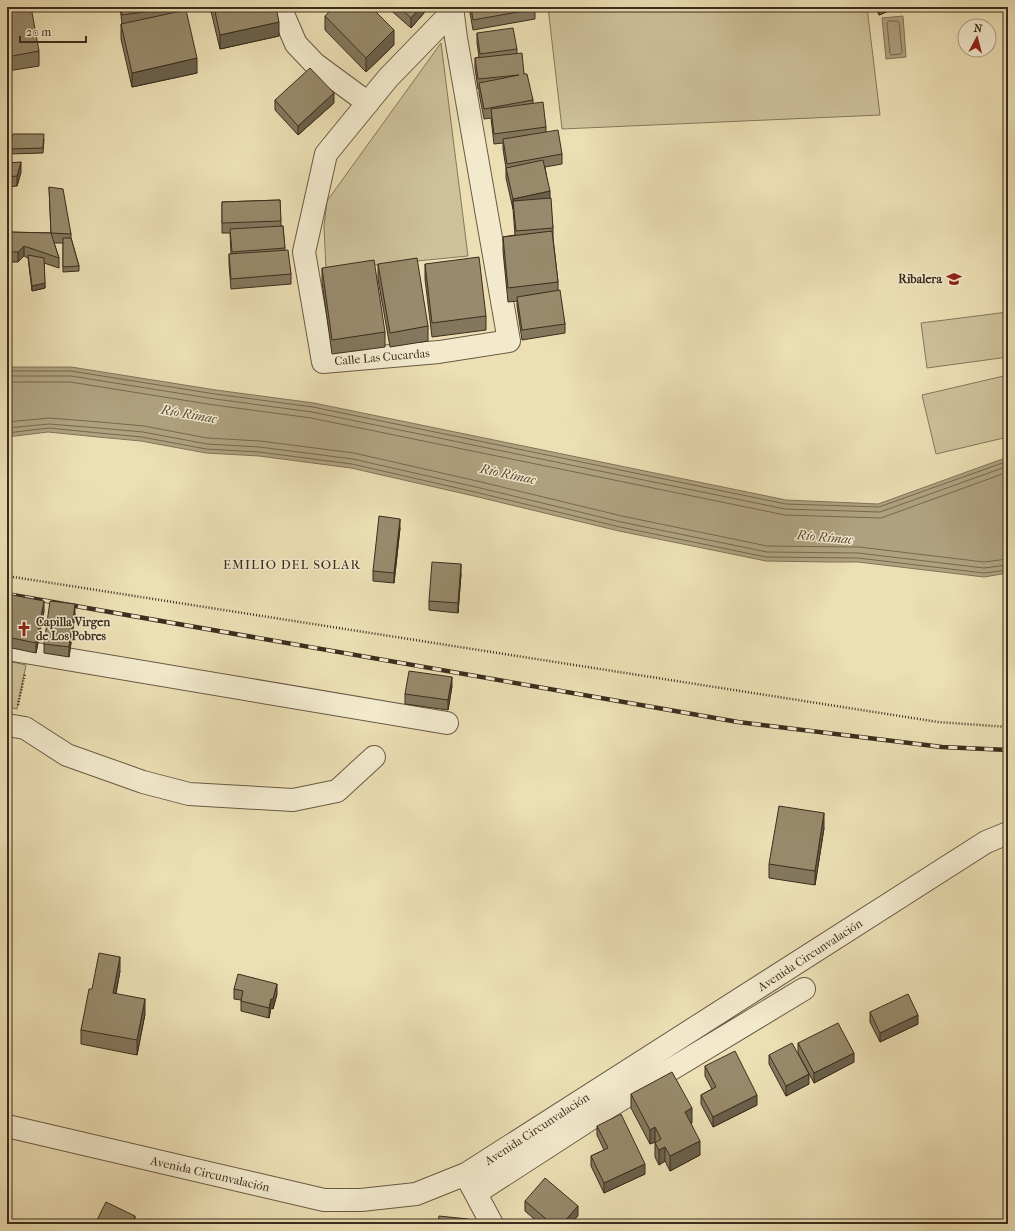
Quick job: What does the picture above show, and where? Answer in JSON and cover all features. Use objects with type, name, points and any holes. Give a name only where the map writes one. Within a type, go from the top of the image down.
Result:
[{"type":"street","points":[[280,7],[296,44],[315,64],[368,103]]},
{"type":"street","name":"Calle Las Cucardas","points":[[452,9],[509,341],[439,352],[323,362],[304,252],[326,154],[388,78],[452,9]]},
{"type":"street","points":[[7,649],[447,723]]},
{"type":"street","points":[[15,727],[67,755],[143,782],[189,794],[293,800],[337,791],[374,757]]},
{"type":"street","name":"Avenida Circunvalación","points":[[7,1126],[324,1200],[360,1200],[416,1194],[471,1183],[986,842],[1008,833]]},
{"type":"street","points":[[492,1224],[471,1183],[612,1105],[804,989]]},
{"type":"path","points":[[7,576],[938,722],[1008,727]]},
{"type":"path","points":[[15,727],[30,652]]},
{"type":"shaded area","points":[[548,7],[867,7],[880,115],[562,129]]},
{"type":"shaded area","points":[[441,43],[468,256],[326,270],[324,226],[327,201]]},
{"type":"shaded area","points":[[1008,312],[1008,357],[927,368],[921,323]]},
{"type":"shaded area","points":[[1008,375],[1008,437],[936,454],[922,395]]},
{"type":"shaded area","points":[[7,661],[26,665],[17,709],[7,707]]},
{"type":"water","points":[[903,16],[906,57],[886,59],[882,18]]},
{"type":"water","name":"Río Rímac","points":[[7,367],[71,367],[216,390],[314,403],[786,500],[878,504],[1008,457],[1008,573],[984,577],[858,562],[766,561],[619,531],[351,468],[259,456],[206,453],[141,441],[48,432],[7,437]]},
{"type":"building","points":[[7,7],[31,7],[39,51],[7,57]]},
{"type":"building","points":[[121,7],[181,7],[122,15]]},
{"type":"building","points":[[214,7],[276,7],[279,22],[220,35]]},
{"type":"building","points":[[334,7],[371,7],[394,30],[366,58],[325,16]]},
{"type":"building","points":[[399,7],[421,7],[411,18]]},
{"type":"building","points":[[471,7],[535,7],[535,9],[473,20]]},
{"type":"building","points":[[186,10],[197,58],[132,73],[121,24]]},
{"type":"building","points":[[513,28],[517,49],[480,54],[477,33]]},
{"type":"building","points":[[522,53],[524,74],[527,74],[533,100],[484,109],[479,83],[519,75],[478,79],[475,58]]},
{"type":"building","points":[[310,68],[334,93],[298,126],[275,100]]},
{"type":"building","points":[[543,102],[546,127],[494,134],[491,109]]},
{"type":"building","points":[[558,130],[562,154],[507,164],[503,139]]},
{"type":"building","points":[[13,134],[44,134],[43,148],[8,149]]},
{"type":"building","points":[[543,160],[550,191],[513,199],[506,168]]},
{"type":"building","points":[[21,162],[17,176],[7,177],[7,163]]},
{"type":"building","points":[[49,187],[63,189],[71,234],[51,233]]},
{"type":"building","points":[[551,198],[553,228],[516,231],[513,201]]},
{"type":"building","points":[[280,200],[281,221],[222,223],[222,202]]},
{"type":"building","points":[[283,226],[285,248],[232,252],[230,229]]},
{"type":"building","points":[[552,231],[558,282],[508,288],[503,237]]},
{"type":"building","points":[[7,232],[51,233],[59,258],[24,246],[18,252],[7,252]]},
{"type":"building","points":[[63,238],[71,238],[79,266],[63,267]]},
{"type":"building","points":[[288,250],[291,274],[231,279],[229,254]]},
{"type":"building","points":[[28,255],[44,258],[45,283],[32,286]]},
{"type":"building","points":[[479,257],[486,316],[432,323],[425,264]]},
{"type":"building","points":[[417,258],[428,326],[390,333],[378,264]]},
{"type":"building","points":[[374,260],[385,332],[332,340],[322,268]]},
{"type":"building","points":[[560,290],[565,324],[522,330],[517,297]]},
{"type":"building","points":[[379,516],[400,519],[394,573],[373,571]]},
{"type":"building","points":[[432,562],[461,564],[458,603],[429,601]]},
{"type":"building","name":"Capilla Virgen de Los Pobres","points":[[7,594],[44,601],[36,643],[7,637]]},
{"type":"building","points":[[50,601],[75,604],[69,647],[44,644]]},
{"type":"building","points":[[409,671],[452,677],[448,700],[405,694]]},
{"type":"building","points":[[779,806],[824,813],[815,871],[769,864]]},
{"type":"building","points":[[99,953],[120,957],[113,993],[145,999],[137,1040],[81,1030],[89,989],[92,989]]},
{"type":"building","points":[[238,974],[277,984],[269,1008],[241,1001],[243,991],[234,989]]},
{"type":"building","points":[[908,994],[918,1015],[880,1033],[870,1012]]},
{"type":"building","points":[[838,1023],[854,1053],[814,1073],[798,1043]]},
{"type":"building","points":[[792,1043],[809,1074],[786,1086],[769,1055]]},
{"type":"building","points":[[735,1051],[757,1095],[713,1117],[701,1095],[716,1087],[705,1066]]},
{"type":"building","points":[[672,1072],[692,1108],[685,1112],[700,1141],[670,1156],[665,1147],[659,1150],[655,1143],[661,1139],[655,1127],[650,1130],[631,1094]]},
{"type":"building","points":[[621,1114],[645,1164],[604,1183],[591,1156],[608,1148],[597,1126]]},
{"type":"building","points":[[545,1178],[578,1206],[562,1224],[552,1224],[525,1201]]},
{"type":"building","points":[[106,1202],[135,1216],[131,1224],[95,1224]]},
{"type":"building","points":[[439,1216],[468,1219],[468,1224],[438,1224]]},
{"type":"railway","points":[[7,594],[738,722],[942,747],[1008,750]]},
{"type":"place","name":"Ribalera","points":[[954,279]]},
{"type":"place","name":"Capilla Virgen de Los Pobres","points":[[24,629]]},
{"type":"district","name":"EMILIO DEL SOLAR","points":[[292,564]]}]
